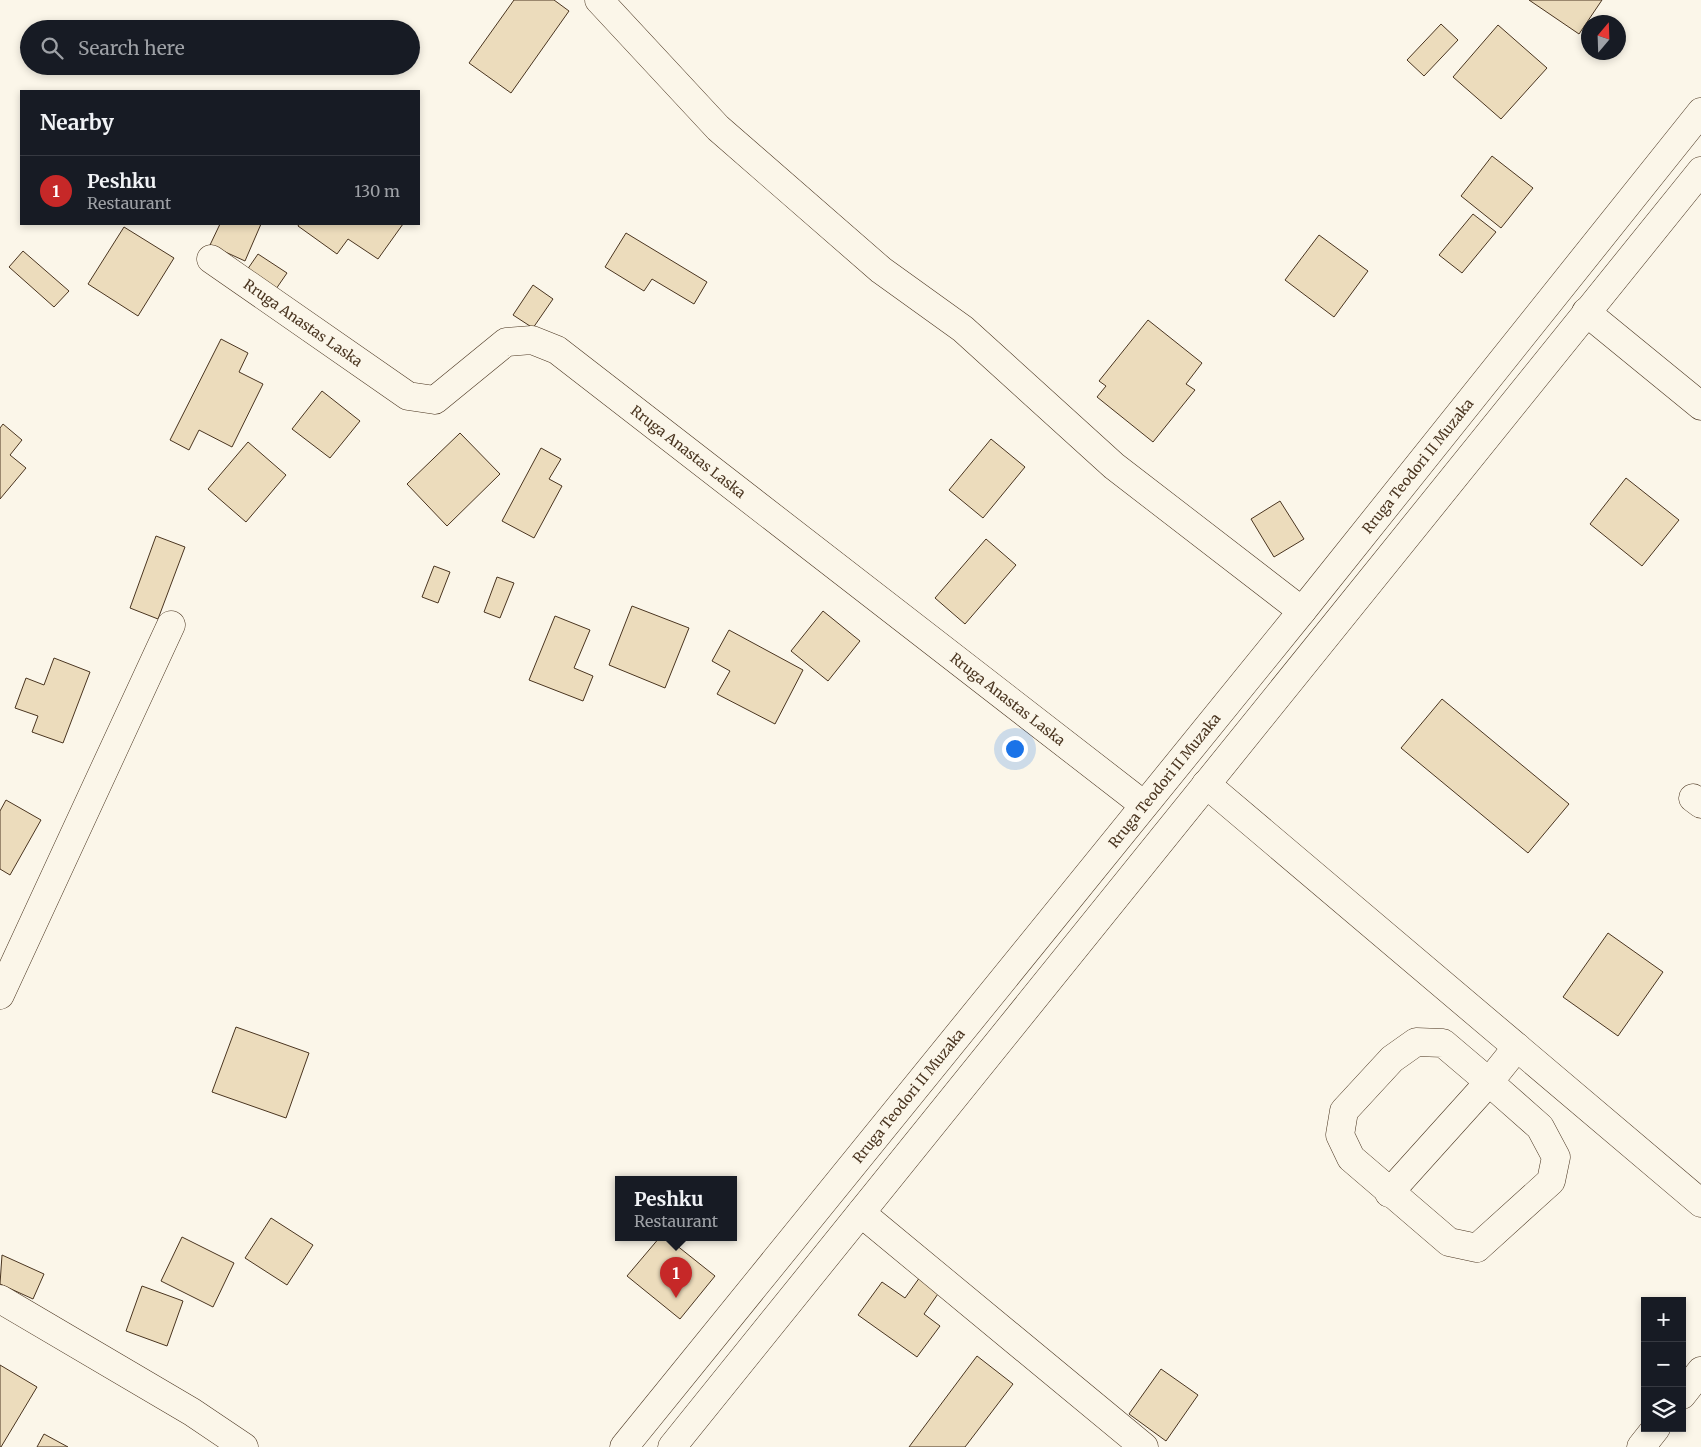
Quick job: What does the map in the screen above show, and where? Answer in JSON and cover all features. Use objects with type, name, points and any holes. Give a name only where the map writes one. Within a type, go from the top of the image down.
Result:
[{"type":"street","points":[[598,0],[718,128],[881,270],[963,329],[1114,466],[1302,611]]},
{"type":"street","name":"Rruga Teodori II Muzaka","points":[[624,1447],[1302,611],[1701,112]]},
{"type":"street","points":[[672,1447],[1701,171]]},
{"type":"street","name":"Rruga Anastas Laska","points":[[211,259],[408,396],[435,400],[506,342],[532,340],[557,350],[1144,805]]},
{"type":"street","points":[[1586,312],[1701,406]]},
{"type":"street","points":[[0,994],[171,625]]},
{"type":"street","points":[[1206,784],[1701,1203]]},
{"type":"street","points":[[1416,1042],[1443,1043],[1489,1082],[1540,1127],[1556,1157],[1551,1181],[1477,1248],[1449,1242],[1389,1193],[1351,1158],[1340,1135],[1344,1111],[1392,1060],[1416,1042]]},
{"type":"street","points":[[1389,1193],[1518,1047]]},
{"type":"street","points":[[861,1213],[1144,1447]]},
{"type":"street","points":[[0,1299],[192,1412],[244,1447]]},
{"type":"street","points":[[1686,1390],[1701,1371]]},
{"type":"street","points":[[1641,1447],[1653,1432]]},
{"type":"building","points":[[514,0],[554,0],[569,11],[511,93],[469,63]]},
{"type":"building","points":[[1529,0],[1602,0],[1592,15],[1581,15],[1581,31],[1579,34]]},
{"type":"building","points":[[1441,24],[1458,40],[1424,76],[1407,60]]},
{"type":"building","points":[[1498,25],[1547,68],[1501,119],[1453,77]]},
{"type":"building","points":[[1492,156],[1533,188],[1501,228],[1461,196]]},
{"type":"building","points":[[1473,214],[1496,232],[1462,273],[1439,255]]},
{"type":"building","points":[[220,225],[261,225],[245,261],[210,245]]},
{"type":"building","points":[[402,225],[378,259],[348,239],[337,254],[298,226]]},
{"type":"building","points":[[124,227],[174,258],[138,316],[88,284]]},
{"type":"building","points":[[626,233],[707,282],[694,304],[652,279],[644,291],[605,267]]},
{"type":"building","points":[[1319,235],[1368,271],[1334,317],[1285,280]]},
{"type":"building","points":[[23,251],[69,291],[54,307],[9,267]]},
{"type":"building","points":[[258,254],[287,273],[276,289],[247,270]]},
{"type":"building","points":[[533,285],[553,299],[533,328],[513,315]]},
{"type":"building","points":[[1148,320],[1202,363],[1186,384],[1195,390],[1153,442],[1097,397],[1106,386],[1099,381]]},
{"type":"building","points":[[221,339],[248,353],[239,372],[263,384],[232,447],[199,430],[189,450],[170,440]]},
{"type":"building","points":[[322,391],[360,421],[330,458],[292,429]]},
{"type":"building","points":[[3,424],[22,440],[10,455],[26,468],[0,499],[0,428]]},
{"type":"building","points":[[460,433],[500,474],[447,526],[407,484]]},
{"type":"building","points":[[991,439],[1025,467],[983,518],[949,490]]},
{"type":"building","points":[[248,442],[286,475],[246,522],[208,489]]},
{"type":"building","points":[[541,448],[561,459],[549,479],[562,486],[534,538],[502,521]]},
{"type":"building","points":[[1626,478],[1679,520],[1642,566],[1590,524]]},
{"type":"building","points":[[1280,501],[1304,539],[1274,557],[1251,519]]},
{"type":"building","points":[[156,536],[185,547],[158,619],[130,608]]},
{"type":"building","points":[[986,539],[1016,565],[965,624],[935,598]]},
{"type":"building","points":[[434,566],[450,572],[438,603],[422,597]]},
{"type":"building","points":[[497,577],[514,583],[500,618],[484,612]]},
{"type":"building","points":[[632,606],[689,628],[665,688],[609,665]]},
{"type":"building","points":[[823,611],[860,641],[828,681],[791,651]]},
{"type":"building","points":[[555,616],[590,630],[574,668],[593,676],[583,701],[529,680]]},
{"type":"building","points":[[729,630],[803,670],[775,724],[717,694],[730,671],[712,661]]},
{"type":"building","points":[[54,658],[90,672],[63,743],[32,732],[38,716],[15,708],[26,678],[44,685]]},
{"type":"building","points":[[1442,699],[1569,804],[1528,853],[1401,748]]},
{"type":"building","points":[[6,800],[41,820],[10,875],[0,869],[0,811]]},
{"type":"building","points":[[1608,933],[1663,972],[1618,1036],[1563,997]]},
{"type":"building","points":[[236,1027],[309,1053],[286,1118],[212,1092]]},
{"type":"building","points":[[271,1218],[313,1245],[287,1285],[245,1258]]},
{"type":"building","points":[[182,1237],[234,1263],[213,1307],[161,1281]]},
{"type":"building","points":[[657,1241],[671,1241],[715,1276],[680,1319],[627,1276]]},
{"type":"building","points":[[2,1255],[44,1274],[33,1299],[0,1284]]},
{"type":"building","points":[[920,1277],[940,1291],[924,1314],[940,1326],[917,1357],[858,1315],[882,1282],[905,1298]]},
{"type":"building","points":[[142,1286],[183,1301],[167,1346],[126,1331]]},
{"type":"building","points":[[977,1356],[1013,1384],[965,1447],[909,1447]]},
{"type":"building","points":[[0,1365],[37,1387],[1,1447],[0,1447]]},
{"type":"building","points":[[1161,1369],[1198,1395],[1166,1441],[1129,1414]]},
{"type":"building","points":[[44,1434],[68,1447],[37,1447]]},
{"type":"place","name":"Peshku","points":[[676,1298]]}]
